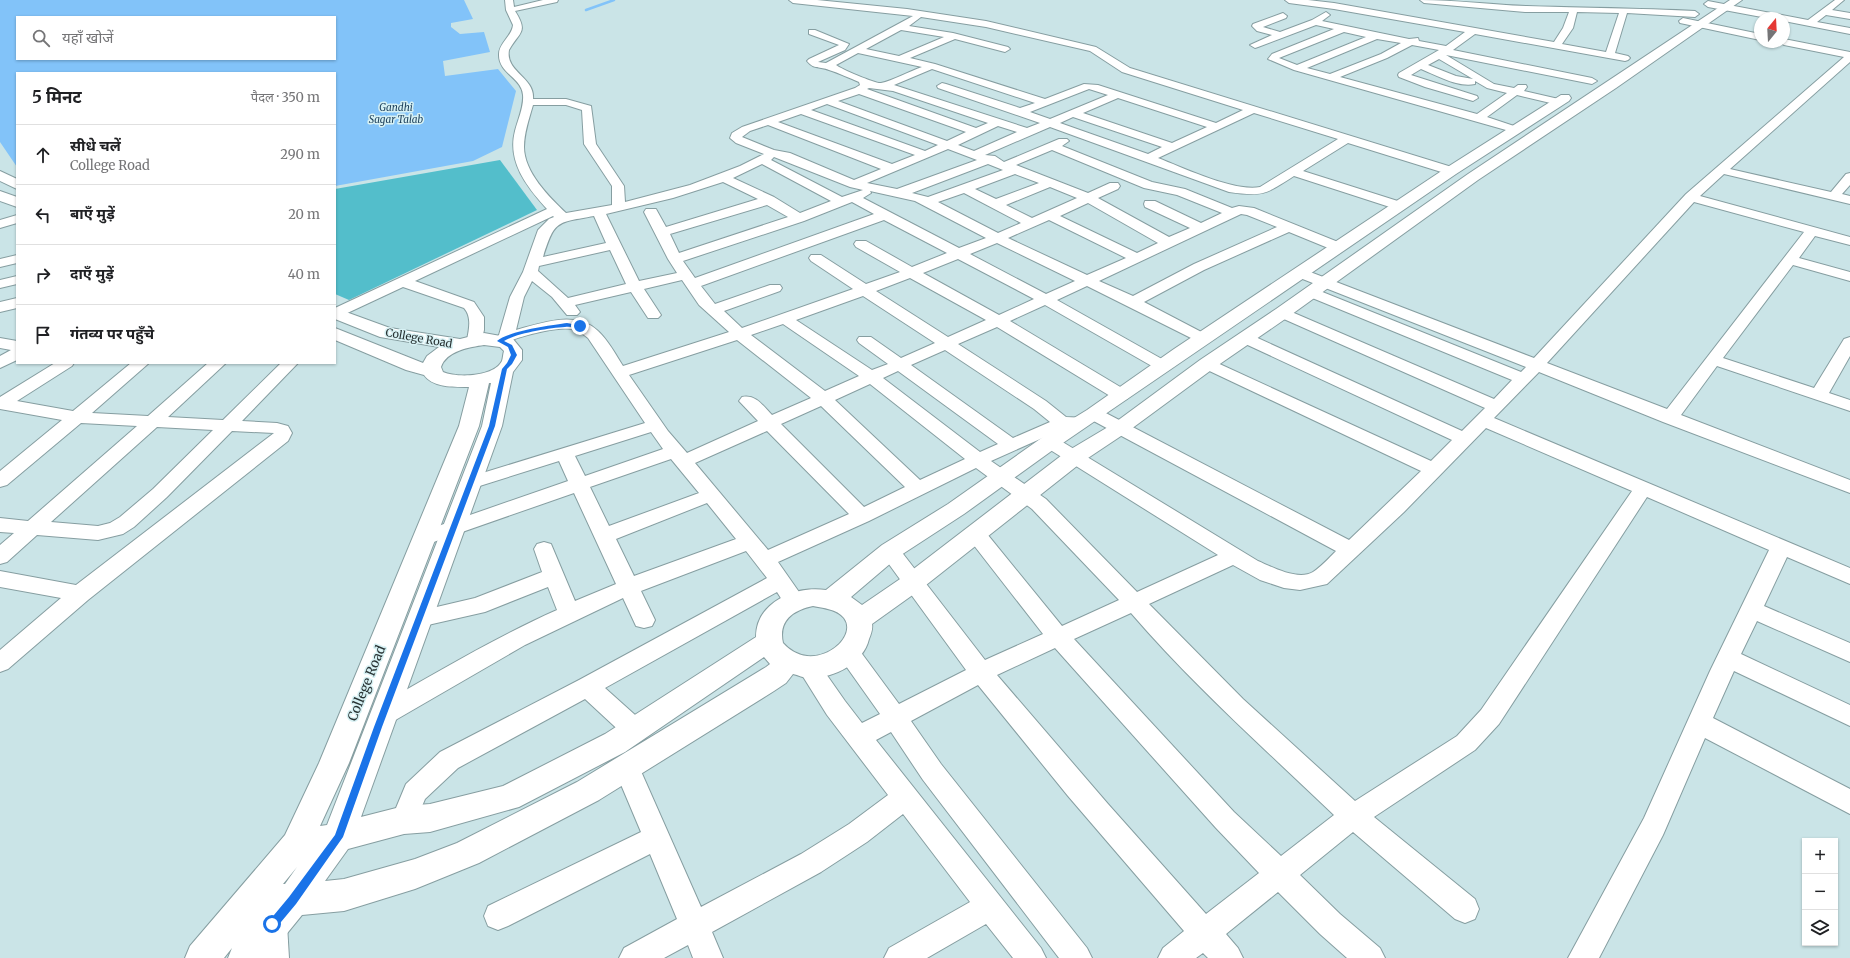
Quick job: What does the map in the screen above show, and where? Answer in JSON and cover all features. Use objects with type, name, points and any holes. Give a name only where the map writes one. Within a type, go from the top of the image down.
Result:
[{"type":"main road","points":[[859,620],[912,583],[1074,457],[1120,428],[1207,364],[1282,313],[1385,239],[1488,157],[1514,130],[1592,81],[1618,56],[1700,13]]},
{"type":"main road","points":[[832,599],[890,551],[956,509],[1050,442],[1121,396],[1451,171],[1488,157],[1587,102],[1700,13]]},
{"type":"main road","points":[[1563,99],[1587,102]]},
{"type":"main road","points":[[0,175],[16,184]]},
{"type":"main road","points":[[0,195],[16,203]]},
{"type":"main road","points":[[1362,232],[1385,239]]},
{"type":"main road","name":"College Road","points":[[336,313],[386,333],[466,342],[503,339]]},
{"type":"main road","name":"College Road","points":[[336,333],[413,366],[432,371],[439,378],[445,381],[462,382],[480,380],[504,369]]},
{"type":"main road","points":[[246,958],[272,924],[293,900],[338,837],[492,426],[504,369],[510,364],[514,355],[510,346],[503,339]]},
{"type":"main road","points":[[432,371],[434,361],[437,356],[466,342]]},
{"type":"main road","name":"College Road","points":[[202,958],[296,846],[334,762],[469,426],[480,380]]},
{"type":"main road","points":[[296,846],[404,820],[430,818],[508,798],[561,772],[635,730],[789,657],[822,666],[836,661],[849,654],[857,643],[861,631],[859,620],[852,610],[841,602],[832,599],[813,597],[784,607],[775,616],[769,626],[789,657]]},
{"type":"main road","points":[[250,900],[293,900],[344,895],[421,872],[475,850],[588,791],[627,768],[776,675],[789,657]]},
{"type":"street","points":[[554,0],[510,5],[518,23],[515,36],[505,47],[504,56],[506,66],[526,85],[530,94],[518,148],[519,158],[527,174],[559,214]]},
{"type":"street","points":[[793,0],[942,17],[999,27],[1093,50],[1104,53],[1113,62],[1126,70],[1451,171]]},
{"type":"street","points":[[1289,0],[1305,1],[1375,13],[1412,9],[1473,26],[1512,34],[1557,46],[1618,56],[1623,10]]},
{"type":"street","points":[[1355,10],[1363,0]]},
{"type":"street","points":[[1424,0],[1483,11]]},
{"type":"street","points":[[1540,0],[1544,9]]},
{"type":"street","points":[[1634,1],[1654,3],[1700,13],[1754,31]]},
{"type":"street","points":[[1810,23],[1838,2],[1850,6]]},
{"type":"street","points":[[1255,45],[1315,22],[1338,7]]},
{"type":"street","points":[[1519,20],[1520,8]]},
{"type":"street","points":[[1448,11],[1483,11],[1520,8],[1623,10],[1754,16]]},
{"type":"street","points":[[1412,9],[1436,24],[1473,26]]},
{"type":"street","points":[[1557,46],[1568,28],[1574,9]]},
{"type":"street","points":[[1623,10],[1700,13],[1754,35]]},
{"type":"street","points":[[1825,12],[1850,16]]},
{"type":"street","points":[[1375,13],[1346,29],[1273,58],[1274,61],[1479,118],[1514,130]]},
{"type":"street","points":[[830,67],[830,64],[834,61],[858,50],[915,19],[918,16],[917,14]]},
{"type":"street","points":[[1280,35],[1260,29],[1256,26],[1284,16]]},
{"type":"street","points":[[1790,19],[1850,31]]},
{"type":"street","points":[[1315,22],[1376,36],[1411,42],[1444,52],[1544,70],[1592,81]]},
{"type":"street","points":[[1331,78],[1384,56],[1411,42],[1436,24]]},
{"type":"street","points":[[1473,26],[1444,52],[1403,75],[1429,86],[1473,98]]},
{"type":"street","points":[[900,27],[969,39],[1005,49]]},
{"type":"street","points":[[969,39],[999,27]]},
{"type":"street","points":[[812,32],[844,44],[842,48],[812,62],[862,78],[862,87]]},
{"type":"street","points":[[1485,59],[1512,34]]},
{"type":"street","points":[[900,59],[953,36]]},
{"type":"street","points":[[1297,68],[1376,36]]},
{"type":"street","points":[[1790,39],[1850,51]]},
{"type":"street","points":[[1050,442],[1234,556],[1272,577],[1291,582],[1305,583],[1319,579],[1434,470],[1524,379],[1691,196],[1837,75],[1850,56],[1790,43]]},
{"type":"street","points":[[1479,118],[1516,92],[1569,48]]},
{"type":"street","points":[[858,50],[932,66],[1044,102]]},
{"type":"street","points":[[1444,52],[1486,83]]},
{"type":"street","points":[[1420,65],[1460,80],[1486,83],[1516,92],[1563,99]]},
{"type":"street","points":[[885,86],[932,66]]},
{"type":"street","points":[[1454,111],[1473,98],[1497,67]]},
{"type":"street","points":[[917,96],[968,77]]},
{"type":"street","points":[[1027,132],[885,86],[862,87],[828,101],[746,130],[736,135],[736,138],[849,194],[958,254],[1045,299],[1164,366]]},
{"type":"street","points":[[942,86],[1051,122],[1078,134],[1147,159],[1240,190],[1264,190],[1348,138]]},
{"type":"street","points":[[1020,112],[1088,86],[1118,94],[1215,126]]},
{"type":"street","points":[[862,87],[976,132]]},
{"type":"street","points":[[976,154],[1118,94]]},
{"type":"street","points":[[828,101],[950,144],[1051,182],[1089,198],[1169,243]]},
{"type":"street","points":[[528,102],[570,103],[582,105],[587,108],[590,144],[618,186],[619,207]]},
{"type":"street","points":[[1147,159],[1254,109]]},
{"type":"street","points":[[801,110],[926,155]]},
{"type":"street","points":[[1073,113],[1172,147]]},
{"type":"street","points":[[336,313],[559,214],[598,211],[619,207],[652,200],[694,188],[771,155],[798,147],[878,118]]},
{"type":"street","points":[[769,122],[890,168]]},
{"type":"street","points":[[675,260],[799,218],[849,194],[890,168],[926,155],[998,122]]},
{"type":"street","points":[[927,202],[1012,167],[1078,134]]},
{"type":"street","points":[[1052,146],[1148,185],[1181,192],[1233,213]]},
{"type":"street","points":[[771,155],[849,194],[875,189],[919,198],[998,238],[1133,302],[1203,339]]},
{"type":"street","points":[[899,193],[991,159]]},
{"type":"street","points":[[1721,170],[1850,200]]},
{"type":"street","points":[[1293,172],[1399,206]]},
{"type":"street","points":[[722,177],[769,200],[799,218]]},
{"type":"street","points":[[1834,196],[1849,178]]},
{"type":"street","points":[[996,204],[1051,182]]},
{"type":"street","points":[[621,372],[741,335],[866,290],[998,238],[1114,186]]},
{"type":"street","points":[[964,188],[1032,223]]},
{"type":"street","points":[[1691,196],[1850,241]]},
{"type":"street","points":[[662,232],[769,200]]},
{"type":"street","points":[[1150,204],[1201,228]]},
{"type":"street","points":[[424,538],[579,485],[679,456],[770,423],[1137,258],[1239,210],[1245,210],[1338,247]]},
{"type":"street","points":[[598,211],[634,286],[653,315]]},
{"type":"street","points":[[650,212],[662,232],[675,260],[704,302],[741,335],[824,398],[918,489]]},
{"type":"street","points":[[503,339],[516,297],[531,267],[545,230],[554,222],[559,214]]},
{"type":"street","points":[[565,303],[634,286],[689,280],[885,214]]},
{"type":"street","points":[[1050,216],[1137,258]]},
{"type":"street","points":[[0,224],[16,219]]},
{"type":"street","points":[[1133,302],[1199,267],[1287,228]]},
{"type":"street","points":[[1669,418],[1812,231]]},
{"type":"street","points":[[861,244],[997,320],[1121,396]]},
{"type":"street","points":[[531,267],[614,245]]},
{"type":"street","points":[[816,258],[1040,405],[1062,423]]},
{"type":"street","points":[[0,263],[16,259]]},
{"type":"street","points":[[1790,260],[1850,277]]},
{"type":"street","points":[[531,267],[565,303],[580,326],[594,335],[679,456],[750,542],[795,602]]},
{"type":"street","points":[[1300,273],[1317,287],[1524,379]]},
{"type":"street","points":[[0,284],[16,280]]},
{"type":"street","points":[[403,282],[469,305],[475,310],[478,317],[466,342]]},
{"type":"street","points":[[1317,287],[1536,366],[1850,487]]},
{"type":"street","points":[[713,310],[774,288]]},
{"type":"street","points":[[0,307],[16,303]]},
{"type":"street","points":[[1282,313],[1496,406]]},
{"type":"street","points":[[785,319],[871,377],[1000,477],[1026,494],[1045,509],[1157,628],[1235,706],[1353,816],[1465,910]]},
{"type":"street","points":[[503,339],[553,326],[580,326]]},
{"type":"street","points":[[1245,338],[1465,438]]},
{"type":"street","points":[[865,340],[1013,446]]},
{"type":"street","points":[[1819,395],[1844,364],[1850,342]]},
{"type":"street","points":[[0,343],[16,346]]},
{"type":"street","points":[[0,363],[16,354]]},
{"type":"street","points":[[1714,360],[1850,406]]},
{"type":"street","points":[[0,404],[64,364]]},
{"type":"street","points":[[0,481],[140,364]]},
{"type":"street","points":[[0,557],[217,364]]},
{"type":"street","points":[[0,525],[98,533],[116,529],[127,522],[160,493],[289,364]]},
{"type":"street","points":[[1207,364],[1434,470]]},
{"type":"street","points":[[748,401],[862,516]]},
{"type":"street","points":[[0,404],[75,417],[277,428],[282,430],[283,433],[282,437],[80,594],[1,662]]},
{"type":"street","points":[[764,560],[862,516],[978,460],[1013,446],[1062,423],[1088,418],[1120,428],[1351,550]]},
{"type":"street","points":[[1483,420],[1850,576]]},
{"type":"street","points":[[470,483],[656,425]]},
{"type":"street","points":[[565,454],[644,620]]},
{"type":"street","points":[[1174,958],[1205,932],[1281,875],[1353,816],[1466,743],[1490,718],[1643,488]]},
{"type":"street","points":[[604,536],[711,495]]},
{"type":"street","points":[[976,534],[1042,619],[1226,820],[1330,924],[1370,958]]},
{"type":"street","points":[[383,715],[521,637],[628,586],[683,564],[750,542]]},
{"type":"street","points":[[1583,958],[1654,826],[1728,658],[1780,546]]},
{"type":"street","points":[[544,549],[569,614]]},
{"type":"street","points":[[890,551],[912,583],[982,672],[1113,830],[1228,958]]},
{"type":"street","points":[[859,737],[982,672],[1059,638],[1234,556]]},
{"type":"street","points":[[419,619],[478,606],[555,576]]},
{"type":"street","points":[[0,579],[80,594]]},
{"type":"street","points":[[404,820],[415,792],[450,760],[587,687],[779,581]]},
{"type":"street","points":[[1751,609],[1850,653]]},
{"type":"street","points":[[849,654],[932,772],[1077,958]]},
{"type":"street","points":[[789,657],[823,690],[1031,958]]},
{"type":"street","points":[[1728,658],[1850,716]]},
{"type":"street","points":[[587,687],[635,730]]},
{"type":"street","points":[[1700,723],[1850,802]]},
{"type":"street","points":[[627,768],[708,958]]},
{"type":"street","points":[[634,958],[811,863],[858,833],[905,797]]},
{"type":"street","points":[[498,916],[657,837]]},
{"type":"street","points":[[899,958],[990,906]]},
{"type":"street","points":[[272,924],[274,958]]},
{"type":"shaded area","points":[[500,160],[537,210],[349,300],[336,294],[336,189]]},
{"type":"water","name":"Gandhi Sagar Talab","points":[[0,0],[464,0],[473,19],[451,23],[451,27],[460,34],[484,32],[490,52],[443,61],[445,76],[498,69],[516,91],[502,147],[473,161],[336,186],[336,72],[16,72],[16,166],[0,142]]},
{"type":"waterway","points":[[586,10],[614,0]]},
{"type":"route","points":[[272,924],[293,900],[338,837],[492,426],[504,369],[510,364],[514,355],[510,346],[500,341],[506,337],[553,326],[580,326]]}]
